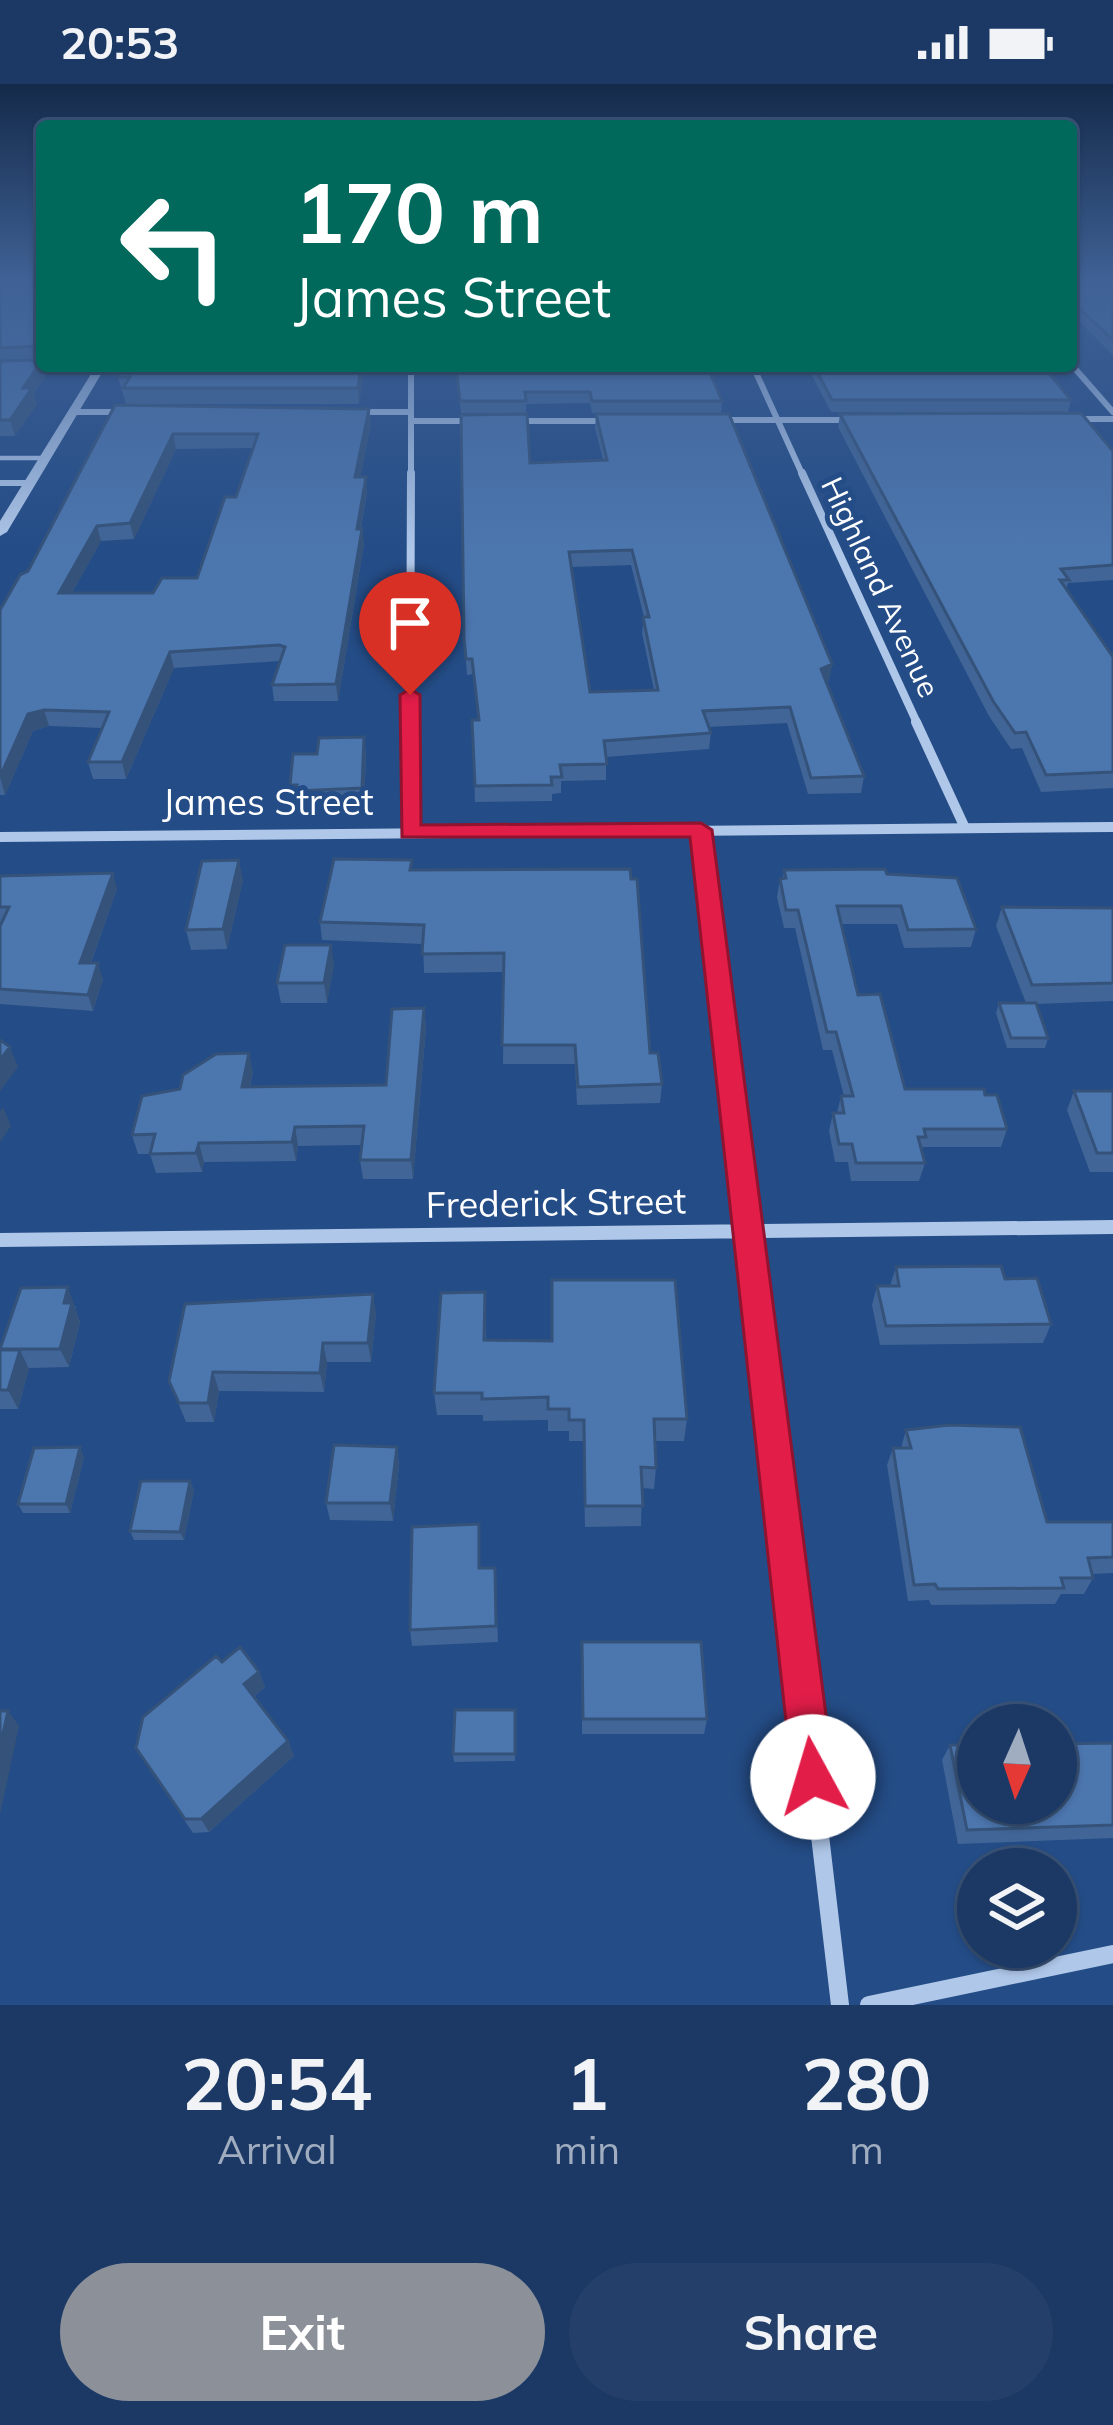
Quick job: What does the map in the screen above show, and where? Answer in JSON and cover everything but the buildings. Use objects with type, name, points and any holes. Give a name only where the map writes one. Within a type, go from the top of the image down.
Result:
[{"type":"street","points":[[0,532],[97,372]]},
{"type":"street","points":[[410,832],[412,372]]},
{"type":"street","name":"Highland Avenue","points":[[756,372],[965,828]]},
{"type":"street","points":[[1077,372],[1113,416]]},
{"type":"street","points":[[73,412],[140,412]]},
{"type":"street","points":[[343,412],[479,421]]},
{"type":"street","points":[[1065,419],[1113,416]]},
{"type":"street","points":[[709,420],[873,420]]},
{"type":"street","points":[[502,421],[617,421]]},
{"type":"street","name":"James Street","points":[[0,838],[1113,827]]},
{"type":"street","points":[[701,830],[840,2005]]},
{"type":"street","name":"Frederick Street","points":[[0,1240],[1113,1227]]},
{"type":"street","points":[[869,2005],[1113,1954]]},
{"type":"lane","points":[[0,458],[45,458]]},
{"type":"lane","points":[[0,483],[30,483]]},
{"type":"route","points":[[410,695],[410,832],[701,830],[813,1777]]}]
